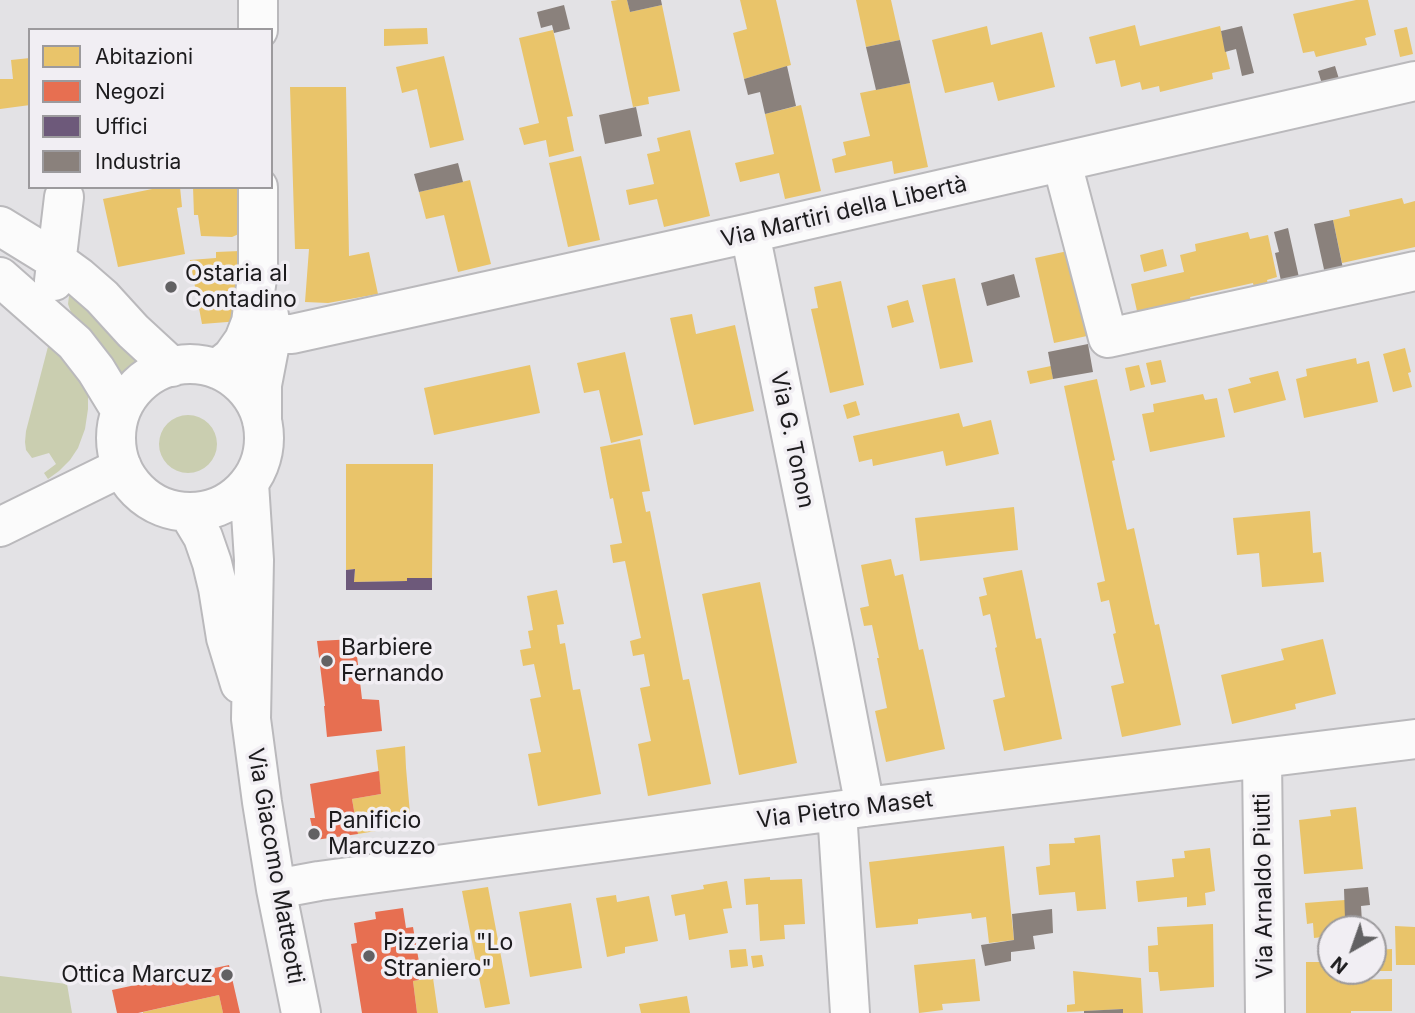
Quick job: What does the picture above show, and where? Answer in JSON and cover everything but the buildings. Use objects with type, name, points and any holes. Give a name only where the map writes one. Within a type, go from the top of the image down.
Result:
[{"type":"street","points":[[258,0],[258,28]]},
{"type":"street","name":"Via Martiri della Libertà","points":[[272,333],[292,334],[1062,163],[1415,81]]},
{"type":"street","points":[[1062,163],[1108,338],[1415,271]]},
{"type":"street","points":[[217,369],[232,357],[244,340],[251,322],[258,271],[258,189]]},
{"type":"street","points":[[53,322],[53,289],[64,197]]},
{"type":"street","points":[[0,226],[58,261],[102,297],[133,331],[172,366]]},
{"type":"street","name":"Via G. Tonon","points":[[750,233],[834,646],[851,809]]},
{"type":"street","points":[[258,271],[266,291],[272,333],[262,385],[263,451],[258,468],[249,483],[226,503],[208,510],[188,512],[170,509],[153,502],[133,486],[122,467],[116,447],[116,430],[121,411],[130,394],[143,380],[172,366],[195,364],[217,369],[234,379],[248,392],[262,421]]},
{"type":"street","points":[[0,277],[75,343],[96,369],[121,411]]},
{"type":"street","points":[[0,527],[122,467]]},
{"type":"street","name":"Via Giacomo Matteotti","points":[[249,483],[254,559],[236,592],[262,802],[301,1013]]},
{"type":"street","points":[[188,512],[236,592]]},
{"type":"street","name":"Via Pietro Maset","points":[[276,889],[851,809],[1415,738]]},
{"type":"street","name":"Via Arnaldo Piutti","points":[[1262,758],[1265,1013]]},
{"type":"street","points":[[850,1013],[851,809]]},
{"type":"green space","points":[[72,292],[141,364],[121,380],[73,318],[68,304]]},
{"type":"green space","points":[[50,339],[83,379],[88,394],[88,409],[78,448],[70,460],[48,479],[44,473],[56,464],[49,453],[32,458],[26,450],[25,442]]},
{"type":"green space","points":[[188,415],[209,423],[217,444],[209,465],[188,473],[167,465],[159,444],[167,423]]},
{"type":"green space","points":[[0,976],[67,984],[72,1013],[0,1013]]},
{"type":"place","name":"Ostaria al Contadino","points":[[171,287]]},
{"type":"place","name":"Barbiere Fernando","points":[[327,661]]},
{"type":"place","name":"Panificio Marcuzzo","points":[[314,834]]},
{"type":"place","name":"Pizzeria \"Lo Straniero\"","points":[[369,956]]},
{"type":"place","name":"Ottica Marcuz","points":[[227,975]]}]
